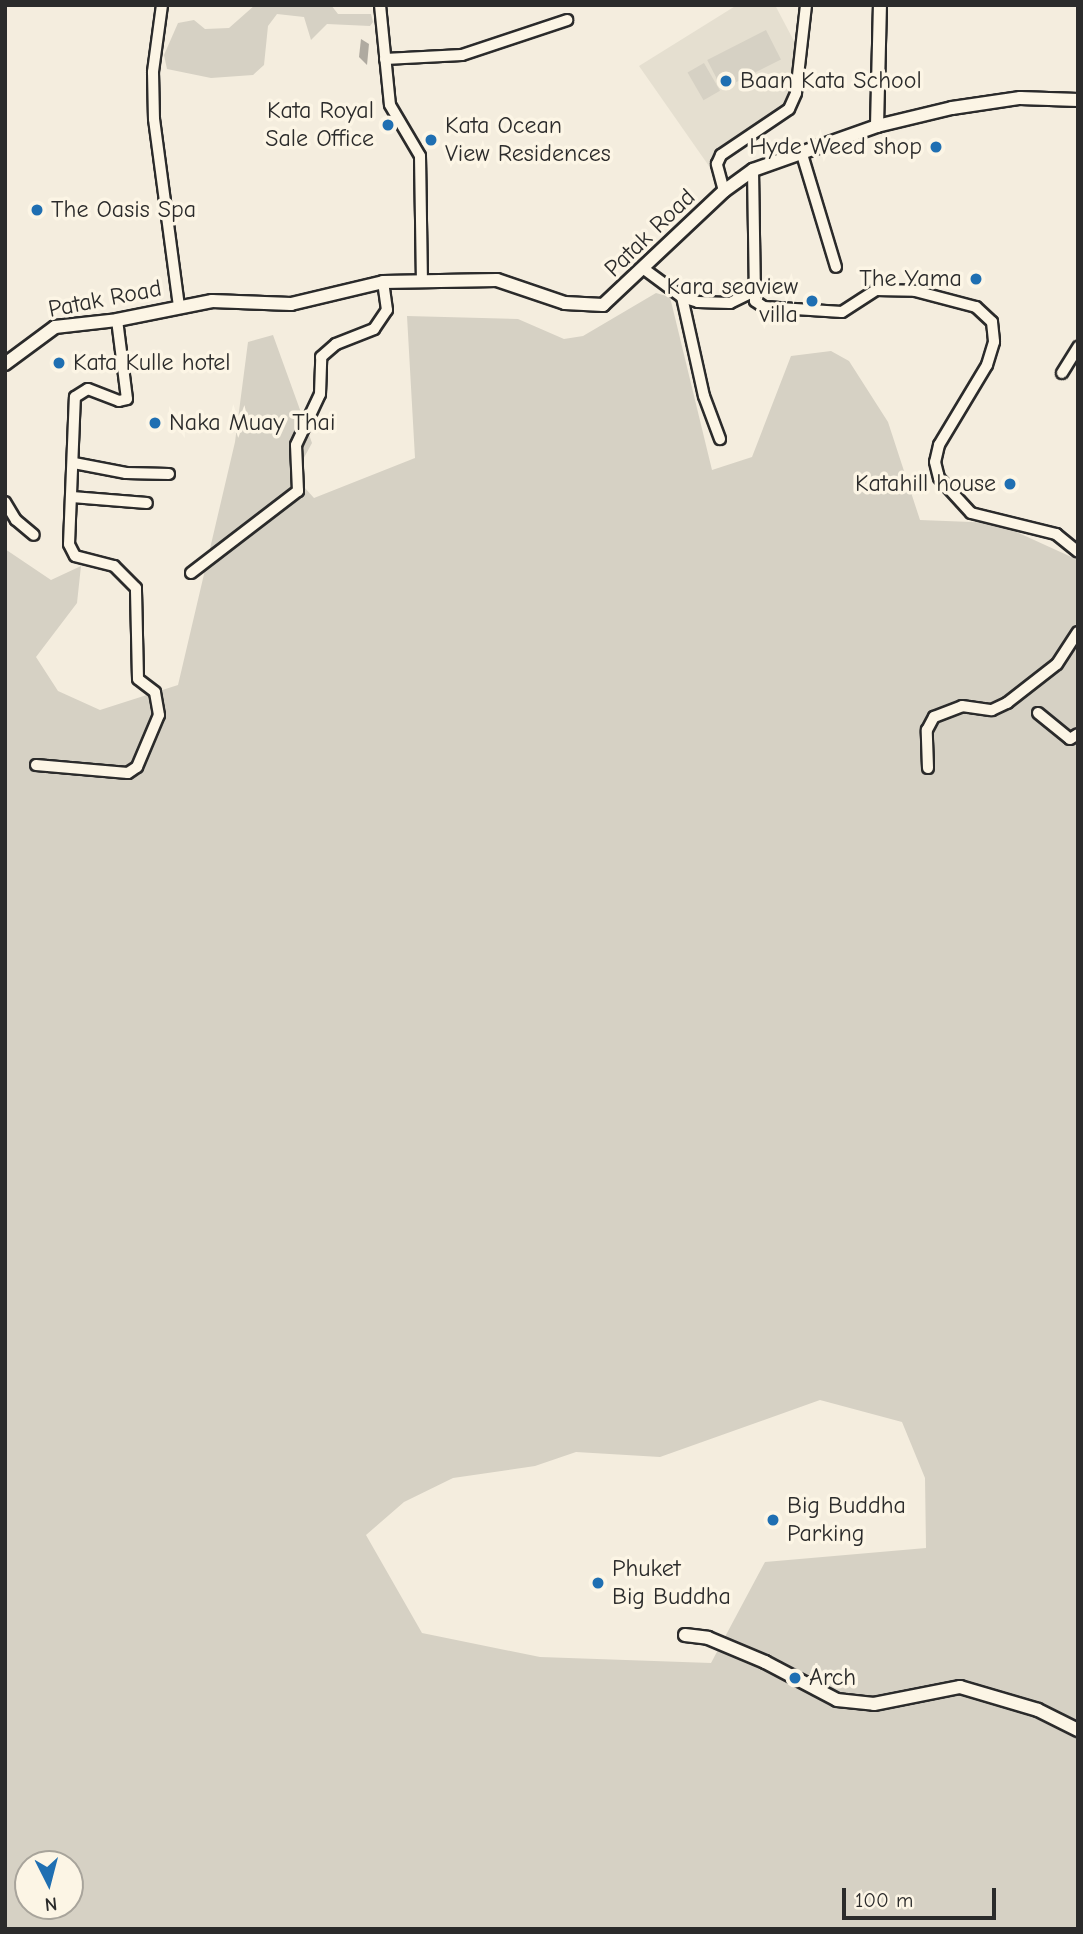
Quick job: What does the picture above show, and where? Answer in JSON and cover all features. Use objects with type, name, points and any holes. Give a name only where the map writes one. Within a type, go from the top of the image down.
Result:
[{"type":"main road","points":[[877,126],[880,5]]},
{"type":"main road","name":"Patak Road","points":[[5,364],[55,327],[117,320],[212,301],[291,304],[383,282],[497,280],[583,307],[603,305],[724,191],[754,170],[877,126],[1020,98],[1078,100]]},
{"type":"main road","points":[[685,1635],[708,1639],[765,1662],[837,1700],[874,1704],[960,1687],[1038,1710],[1078,1730]]},
{"type":"street","points":[[162,5],[153,72],[154,119],[179,306]]},
{"type":"street","points":[[380,5],[390,106],[420,156],[422,281]]},
{"type":"street","points":[[724,191],[718,164],[721,155],[789,109],[796,93],[806,5]]},
{"type":"street","points":[[385,59],[462,55],[567,20]]},
{"type":"street","points":[[801,151],[836,267]]},
{"type":"street","points":[[754,170],[755,301],[764,307],[816,313],[842,312],[876,290],[915,291],[976,307],[992,322],[995,342],[987,365],[939,445],[935,462],[939,478],[971,513],[1056,534],[1078,552]]},
{"type":"street","points":[[644,269],[682,297],[730,303],[753,292]]},
{"type":"street","points":[[191,573],[298,491],[296,444],[320,394],[321,357],[336,344],[374,328],[387,310],[383,282]]},
{"type":"street","points":[[682,297],[701,386],[720,439]]},
{"type":"street","points":[[36,765],[128,773],[137,767],[159,715],[155,692],[138,679],[136,588],[114,566],[75,556],[69,544],[75,397],[88,389],[119,401],[127,399],[117,320]]},
{"type":"street","points":[[1062,373],[1078,347]]},
{"type":"street","points":[[74,463],[126,473],[169,474]]},
{"type":"street","points":[[72,497],[147,503]]},
{"type":"street","points":[[5,502],[34,535]]},
{"type":"street","points":[[928,768],[928,730],[934,717],[961,706],[978,711],[1007,703],[1057,664],[1078,632]]},
{"type":"street","points":[[1038,713],[1070,740],[1078,734]]},
{"type":"shaded area","points":[[255,5],[331,5],[338,14],[371,14],[373,22],[370,26],[327,24],[311,40],[304,17],[277,14],[268,26],[264,65],[253,75],[211,78],[167,69],[164,55],[178,23],[194,20],[205,29],[229,28]]},
{"type":"shaded area","name":"Baan Kata School","points":[[737,5],[775,5],[805,62],[800,97],[795,109],[711,169],[639,66]]},
{"type":"shaded area","points":[[766,30],[781,59],[722,89],[707,60]]},
{"type":"shaded area","points":[[361,39],[369,44],[367,65],[359,57]]},
{"type":"shaded area","points":[[704,63],[720,91],[704,100],[688,72]]},
{"type":"shaded area","points":[[656,293],[670,297],[712,470],[752,457],[791,356],[831,351],[849,361],[888,422],[920,520],[997,523],[1078,560],[1078,1929],[5,1929],[5,549],[51,580],[81,566],[77,603],[36,657],[58,691],[100,710],[178,685],[235,442],[248,342],[273,335],[312,443],[294,476],[314,498],[415,458],[407,316],[518,319],[564,339],[583,336]],"holes":[[[820,1400],[902,1422],[925,1478],[926,1548],[765,1562],[711,1663],[540,1657],[422,1633],[366,1535],[404,1502],[453,1478],[535,1466],[576,1452],[660,1457]]]},
{"type":"place","name":"Baan Kata School","points":[[726,81]]},
{"type":"place","name":"Kata Royal Sale Office","points":[[388,125]]},
{"type":"place","name":"Kata Ocean View Residences","points":[[431,140]]},
{"type":"place","name":"Hyde Weed shop","points":[[936,147]]},
{"type":"place","name":"The Oasis Spa","points":[[37,210]]},
{"type":"place","name":"The Yama","points":[[976,279]]},
{"type":"place","name":"Kara seaview villa","points":[[812,301]]},
{"type":"place","name":"Kata Kulle hotel","points":[[59,363]]},
{"type":"place","name":"Naka Muay Thai","points":[[155,423]]},
{"type":"place","name":"Katahill house","points":[[1010,484]]},
{"type":"place","name":"Big Buddha Parking","points":[[773,1520]]},
{"type":"place","name":"Phuket Big Buddha","points":[[598,1583]]},
{"type":"place","name":"Arch","points":[[795,1678]]}]
